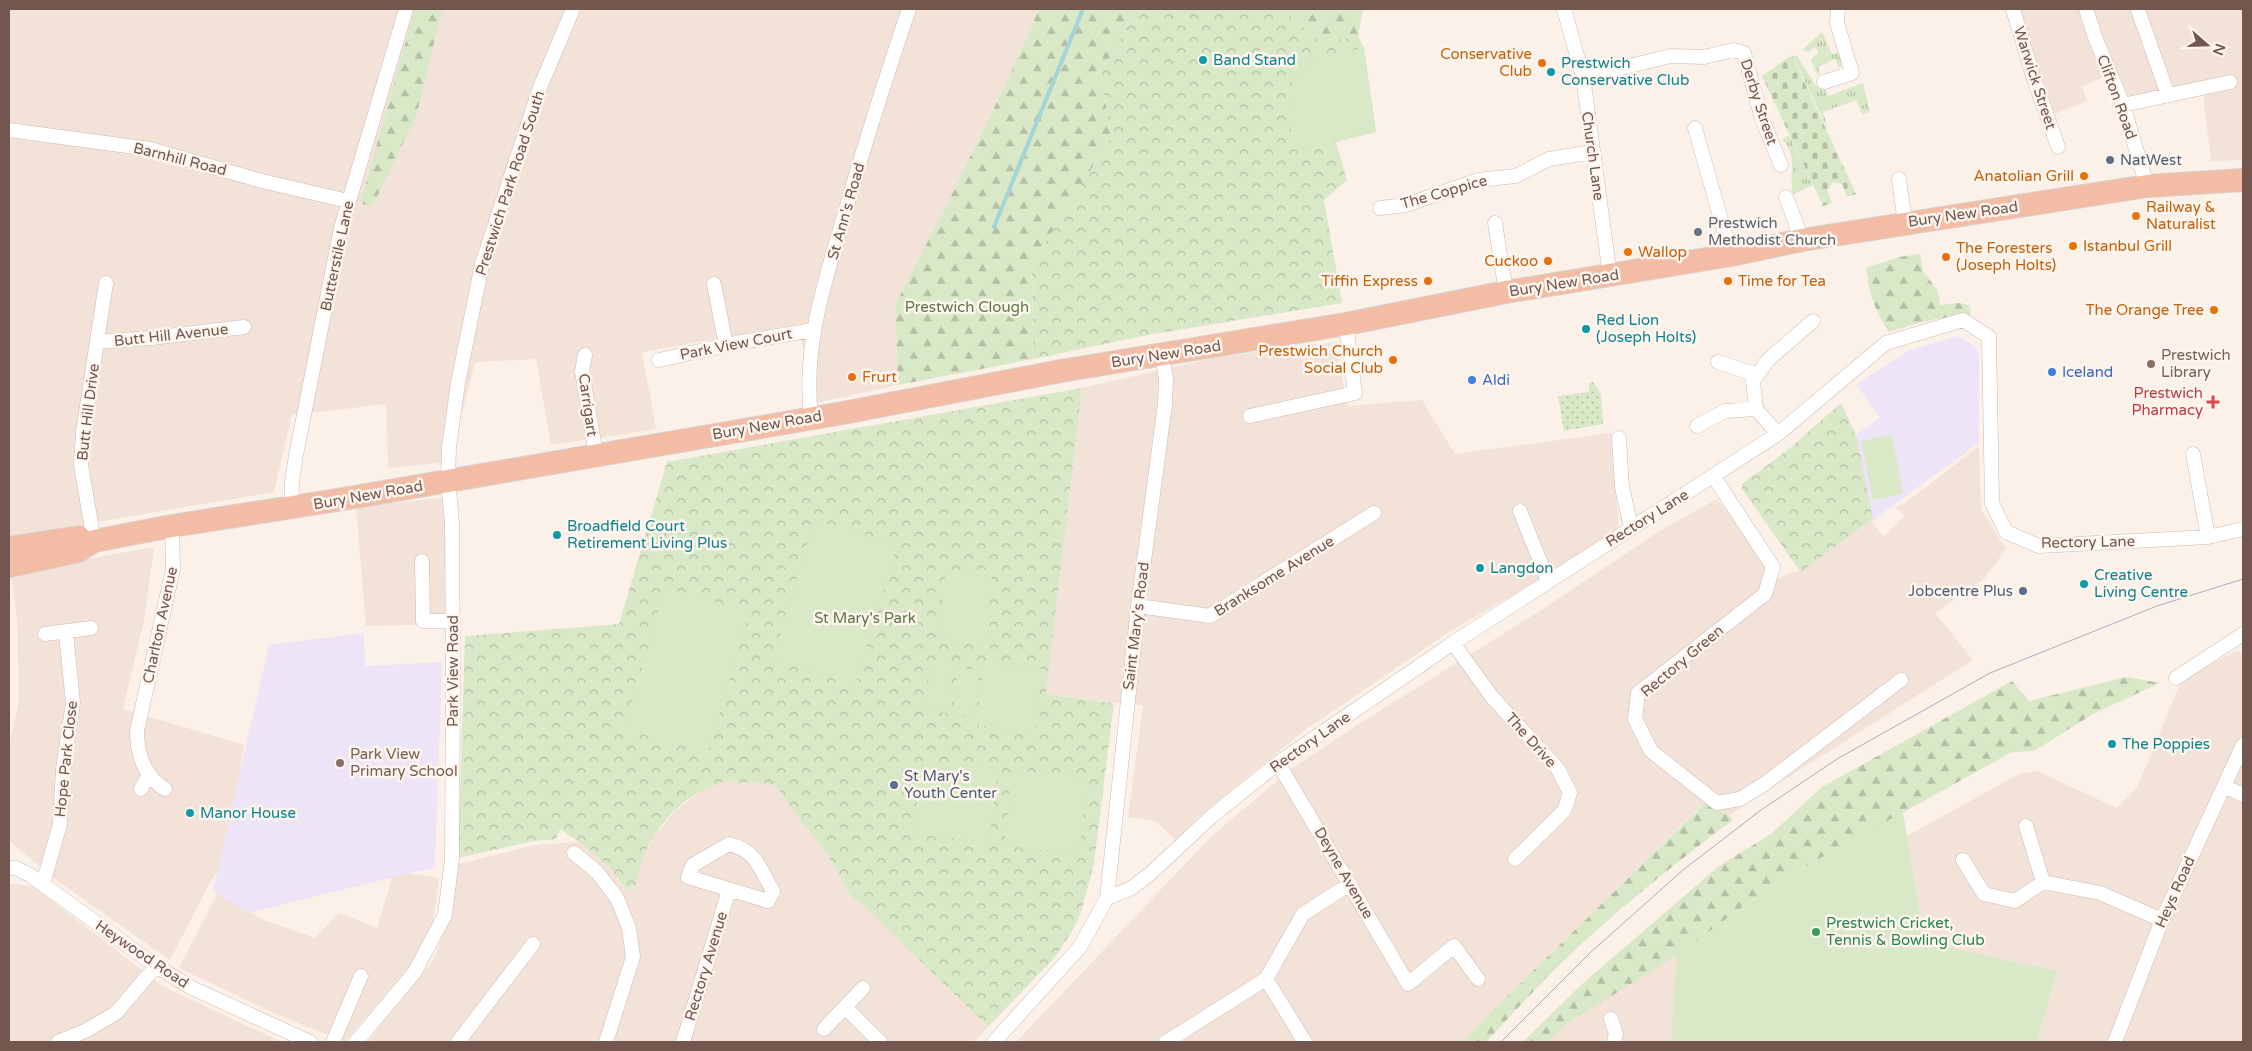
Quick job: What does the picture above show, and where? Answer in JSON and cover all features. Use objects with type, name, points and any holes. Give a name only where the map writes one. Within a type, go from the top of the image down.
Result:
[{"type":"highway","name":"Bury New Road","points":[[9,566],[78,551],[92,542],[172,526],[291,508],[1061,371],[1346,324],[1506,292],[1731,255],[1802,240],[2147,186],[2243,180]]},
{"type":"highway","name":"Bury New Road","points":[[9,548],[77,536],[92,542]]},
{"type":"street","name":"Butterstile Lane","points":[[291,508],[296,454],[341,228],[406,9]]},
{"type":"street","name":"Prestwich Park Road South","points":[[448,480],[448,447],[458,383],[482,264],[541,85],[573,9]]},
{"type":"street","name":"St Ann's Road","points":[[811,417],[808,390],[813,330],[857,172],[909,9]]},
{"type":"street","name":"Church Lane","points":[[1564,9],[1583,77],[1610,276]]},
{"type":"street","points":[[1824,82],[1852,73],[1837,23],[1838,9]]},
{"type":"street","name":"Warwick Street","points":[[2013,9],[2033,76],[2058,147]]},
{"type":"street","name":"Clifton Road","points":[[2086,9],[2095,37],[2123,105],[2147,186]]},
{"type":"street","points":[[2138,10],[2168,95]]},
{"type":"street","name":"Derby Street","points":[[1583,77],[1671,56],[1704,57],[1734,50],[1744,53],[1762,119],[1781,166]]},
{"type":"street","points":[[2123,105],[2168,95],[2213,92],[2230,82]]},
{"type":"street","points":[[1695,128],[1731,255]]},
{"type":"street","name":"Barnhill Road","points":[[9,130],[150,149],[262,181],[348,201]]},
{"type":"street","name":"The Coppice","points":[[1380,208],[1406,205],[1478,180],[1516,176],[1549,159],[1593,152]]},
{"type":"street","points":[[1899,179],[1905,223]]},
{"type":"street","points":[[1786,197],[1802,240]]},
{"type":"street","points":[[1495,223],[1506,292]]},
{"type":"street","name":"Butt Hill Drive","points":[[92,542],[81,465],[83,432],[106,283]]},
{"type":"street","points":[[714,284],[726,345]]},
{"type":"street","name":"Rectory Lane","points":[[1107,898],[1130,889],[1151,873],[1212,816],[1278,763],[1453,642],[1714,477],[1778,434],[1886,343],[1963,320],[1989,337],[1992,503],[2006,532],[2040,546],[2208,537],[2243,529]]},
{"type":"street","points":[[1778,434],[1756,409],[1753,381],[1768,360],[1813,322]]},
{"type":"street","points":[[1250,416],[1355,393],[1346,324]]},
{"type":"street","name":"Butt Hill Avenue","points":[[97,342],[151,338],[244,327]]},
{"type":"street","name":"Park View Court","points":[[659,360],[726,345],[813,330]]},
{"type":"street","name":"Carrigart","points":[[585,355],[582,371],[596,455]]},
{"type":"street","name":"Saint Mary's Road","points":[[1107,898],[1138,606],[1165,404],[1166,379],[1162,355]]},
{"type":"street","points":[[1718,362],[1758,375]]},
{"type":"street","points":[[1697,426],[1725,412],[1756,409]]},
{"type":"street","points":[[1619,438],[1622,487],[1631,528]]},
{"type":"street","points":[[2193,454],[2208,537]]},
{"type":"street","name":"Rectory Green","points":[[1714,477],[1774,567],[1765,594],[1638,693],[1635,719],[1652,751],[1717,803],[1740,799],[1763,785],[1901,680]]},
{"type":"street","name":"Park View Road","points":[[356,1042],[414,973],[445,915],[452,858],[452,522],[448,480]]},
{"type":"street","points":[[1520,511],[1548,581]]},
{"type":"street","name":"Branksome Avenue","points":[[1138,606],[1210,616],[1374,513]]},
{"type":"street","name":"Charlton Avenue","points":[[165,789],[155,783],[142,764],[132,723],[173,569],[172,526]]},
{"type":"street","points":[[422,561],[423,621],[453,621]]},
{"type":"street","points":[[45,634],[66,633],[92,628]]},
{"type":"street","name":"Hope Park Close","points":[[43,884],[60,824],[63,769],[73,703],[66,633]]},
{"type":"street","points":[[2176,678],[2243,634]]},
{"type":"street","name":"The Drive","points":[[1453,642],[1492,697],[1558,769],[1570,793],[1564,811],[1515,860]]},
{"type":"street","name":"Heys Road","points":[[2115,1042],[2162,920],[2243,745]]},
{"type":"street","name":"Deyne Avenue","points":[[1278,763],[1408,984],[1454,946],[1478,979]]},
{"type":"street","points":[[141,789],[148,774]]},
{"type":"street","points":[[2224,786],[2243,795]]},
{"type":"street","points":[[2026,826],[2043,882]]},
{"type":"street","points":[[729,844],[741,847],[753,856],[773,891],[768,901],[729,890],[688,877],[693,865],[729,844]]},
{"type":"street","points":[[574,853],[597,872],[617,898],[629,928],[633,957],[606,1042]]},
{"type":"street","points":[[1963,860],[1984,894],[2015,900],[2043,882],[2100,892],[2162,920]]},
{"type":"street","name":"Heywood Road","points":[[9,868],[16,868],[43,884],[156,966],[192,988],[310,1042]]},
{"type":"street","points":[[1170,1041],[1266,979],[1303,914],[1350,884]]},
{"type":"street","name":"Rectory Avenue","points":[[683,1042],[729,890]]},
{"type":"street","points":[[994,1042],[1080,947],[1107,898]]},
{"type":"street","points":[[458,1042],[534,944]]},
{"type":"street","points":[[58,1042],[85,1031],[116,1013],[156,966]]},
{"type":"street","points":[[333,1042],[361,976]]},
{"type":"street","points":[[1266,979],[1305,1042]]},
{"type":"street","points":[[824,1029],[863,988]]},
{"type":"street","points":[[845,1007],[880,1042]]},
{"type":"street","points":[[1611,1019],[1616,1034],[1614,1042]]},
{"type":"shaded area","points":[[9,9],[1039,9],[1011,73],[895,305],[898,385],[811,404],[800,324],[642,352],[656,429],[551,445],[536,359],[475,362],[450,462],[388,468],[386,404],[292,415],[274,492],[9,537]]},
{"type":"shaded area","points":[[2018,9],[2243,9],[2243,160],[2211,161],[2203,94],[2114,100],[2107,76],[2082,86],[2087,101],[2054,114]]},
{"type":"shaded area","points":[[1957,336],[1975,346],[1979,354],[1979,443],[1801,572],[1742,489],[1742,484],[1789,449],[1841,403],[1856,435],[1880,418],[1856,384],[1910,350]]},
{"type":"shaded area","points":[[1335,342],[1348,406],[1422,400],[1455,454],[1612,433],[1619,533],[1449,632],[1305,730],[1197,818],[1176,840],[1155,821],[1128,817],[1143,706],[1046,694],[1082,388],[1216,357]]},
{"type":"shaded area","points":[[1979,446],[1981,509],[2006,549],[1984,579],[1935,613],[1973,660],[1729,815],[1703,804],[1486,1017],[1463,1042],[1016,1042],[1210,838],[1292,768],[1535,614],[1661,530],[1717,499],[1779,578],[1802,569],[1870,519],[1883,537],[1905,516],[1895,507],[1904,504]]},
{"type":"shaded area","points":[[447,497],[450,624],[366,626],[356,507]]},
{"type":"shaded area","points":[[154,547],[144,620],[123,709],[244,745],[225,861],[213,877],[170,960],[52,877],[9,840],[9,744],[19,701],[17,620],[11,573]]},
{"type":"shaded area","name":"Park View Primary School","points":[[364,633],[365,666],[442,662],[435,867],[248,913],[213,891],[269,645]]},
{"type":"shaded area","points":[[2239,650],[2243,658],[2243,1042],[2037,1042],[2057,971],[1925,942],[1907,836],[2019,774],[2037,771],[2117,808],[2137,788],[2183,677]]},
{"type":"shaded area","points":[[730,779],[739,783],[759,782],[776,786],[799,819],[826,852],[852,898],[859,901],[988,1027],[974,1042],[367,1042],[433,961],[449,920],[458,864],[536,845],[580,842],[597,854],[628,891],[636,885],[638,867],[655,835],[675,811],[701,791]]},
{"type":"shaded area","points":[[394,871],[439,878],[433,923],[415,960],[345,1042],[276,1014],[179,968],[219,891],[261,919],[315,938],[339,913],[377,928]]},
{"type":"shaded area","points":[[9,883],[34,887],[164,987],[282,1042],[9,1042]]},
{"type":"shaded area","points":[[1676,956],[1671,1042],[1547,1042],[1568,1023]]},
{"type":"green space","points":[[415,9],[442,9],[416,117],[374,203],[370,206],[364,205],[361,201]]},
{"type":"green space","name":"Prestwich Clough","points":[[1039,9],[1137,9],[1101,73],[1111,138],[1032,263],[1033,359],[898,385],[895,305],[1011,73]]},
{"type":"green space","points":[[1137,9],[1283,9],[1322,44],[1358,36],[1364,48],[1376,132],[1336,142],[1347,180],[1324,200],[1342,303],[1148,335],[1033,359],[1032,263],[1111,138],[1101,73]]},
{"type":"green space","points":[[1283,9],[1363,9],[1358,36],[1322,44]]},
{"type":"green space","points":[[1822,32],[1832,54],[1843,51],[1844,64],[1839,68],[1835,59],[1818,67],[1820,75],[1817,74],[1811,60],[1819,52],[1815,47],[1808,52],[1802,50]]},
{"type":"green space","points":[[1364,48],[1376,132],[1296,151],[1290,126],[1289,106],[1293,79],[1319,57]]},
{"type":"green space","points":[[1792,55],[1856,194],[1847,197],[1842,184],[1833,182],[1827,190],[1832,203],[1823,206],[1762,76]]},
{"type":"green space","points":[[1793,56],[1797,56],[1816,86],[1825,87],[1828,96],[1863,83],[1870,112],[1862,114],[1856,100],[1823,112],[1828,130]]},
{"type":"green space","points":[[1789,135],[1813,185],[1793,194],[1790,151],[1782,140]]},
{"type":"green space","points":[[1920,254],[1923,271],[1938,291],[1940,305],[1959,303],[1969,305],[1970,317],[1939,318],[1889,332],[1873,302],[1866,268],[1899,257]]},
{"type":"green space","points":[[1593,382],[1601,394],[1603,424],[1564,431],[1558,396],[1589,392],[1589,383]]},
{"type":"green space","name":"St Mary's Park","points":[[1082,388],[1046,694],[1114,703],[1094,863],[1081,913],[1071,933],[1055,957],[988,1027],[859,901],[852,898],[826,852],[799,819],[776,786],[759,782],[739,783],[730,779],[689,798],[667,818],[658,830],[644,857],[636,885],[628,891],[597,856],[560,829],[556,839],[534,841],[458,858],[465,636],[619,624],[667,462]]},
{"type":"green space","points":[[1841,403],[1856,435],[1873,519],[1801,572],[1742,489],[1742,484],[1789,449]]},
{"type":"green space","points":[[1892,435],[1903,494],[1873,500],[1861,441]]},
{"type":"green space","points":[[814,520],[897,544],[855,685],[773,660]]},
{"type":"green space","points":[[946,569],[992,574],[985,644],[938,639]]},
{"type":"green space","points":[[665,588],[749,612],[708,753],[624,729]]},
{"type":"green space","points":[[984,662],[1042,669],[1039,699],[1034,699],[1034,701],[1038,702],[1034,732],[977,725],[980,695],[984,695],[981,692]]},
{"type":"green space","points":[[930,664],[952,666],[946,713],[925,710]]},
{"type":"green space","points":[[958,667],[980,670],[974,716],[953,714]]},
{"type":"green space","points":[[2127,677],[2160,683],[2093,714],[2034,751],[2012,752],[1774,884],[1676,956],[1568,1023],[1547,1042],[1523,1042],[1582,984],[1719,866],[1771,834],[1822,787],[2012,681],[2029,701]]},
{"type":"green space","points":[[923,759],[998,768],[989,843],[913,834]]},
{"type":"green space","points":[[1013,770],[1088,778],[1079,854],[1004,846]]},
{"type":"green space","points":[[1704,804],[1729,815],[1733,820],[1687,855],[1599,928],[1557,967],[1486,1042],[1463,1042],[1486,1017]]},
{"type":"green space","name":"Prestwich Cricket, Tennis & Bowling Club","points":[[1903,812],[1925,942],[2057,971],[2037,1042],[1671,1042],[1676,956],[1774,884]]},
{"type":"waterway","points":[[994,227],[1083,9]]},
{"type":"tram line","points":[[1501,1042],[1591,952],[1683,870],[1761,810],[1837,759],[1990,673],[2157,606],[2243,579]]},
{"type":"place","name":"Band Stand","points":[[1203,60]]},
{"type":"place","name":"Conservative Club","points":[[1542,63]]},
{"type":"place","name":"Prestwich Conservative Club","points":[[1551,72]]},
{"type":"place","name":"NatWest","points":[[2110,160]]},
{"type":"place","name":"Anatolian Grill","points":[[2084,176]]},
{"type":"place","name":"Railway & Naturalist","points":[[2136,216]]},
{"type":"place","name":"Prestwich Methodist Church","points":[[1698,232]]},
{"type":"place","name":"Istanbul Grill","points":[[2073,246]]},
{"type":"place","name":"Wallop","points":[[1628,252]]},
{"type":"place","name":"The Foresters (Joseph Holts)","points":[[1946,257]]},
{"type":"place","name":"Cuckoo","points":[[1548,261]]},
{"type":"place","name":"Tiffin Express","points":[[1428,281]]},
{"type":"place","name":"Time for Tea","points":[[1728,281]]},
{"type":"place","name":"The Orange Tree","points":[[2214,310]]},
{"type":"place","name":"Red Lion (Joseph Holts)","points":[[1586,329]]},
{"type":"place","name":"Prestwich Church Social Club","points":[[1393,360]]},
{"type":"place","name":"Prestwich Library","points":[[2151,364]]},
{"type":"place","name":"Iceland","points":[[2052,372]]},
{"type":"place","name":"Frurt","points":[[852,377]]},
{"type":"place","name":"Aldi","points":[[1472,380]]},
{"type":"place","name":"Prestwich Pharmacy","points":[[2213,402]]},
{"type":"place","name":"Broadfield Court Retirement Living Plus","points":[[557,535]]},
{"type":"place","name":"Langdon","points":[[1480,568]]},
{"type":"place","name":"Creative Living Centre","points":[[2084,584]]},
{"type":"place","name":"Jobcentre Plus","points":[[2023,591]]},
{"type":"place","name":"The Poppies","points":[[2112,744]]},
{"type":"place","name":"Park View Primary School","points":[[340,763]]},
{"type":"place","name":"St Mary's Youth Center","points":[[894,785]]},
{"type":"place","name":"Manor House","points":[[190,813]]},
{"type":"place","name":"Prestwich Cricket, Tennis & Bowling Club","points":[[1816,932]]}]
